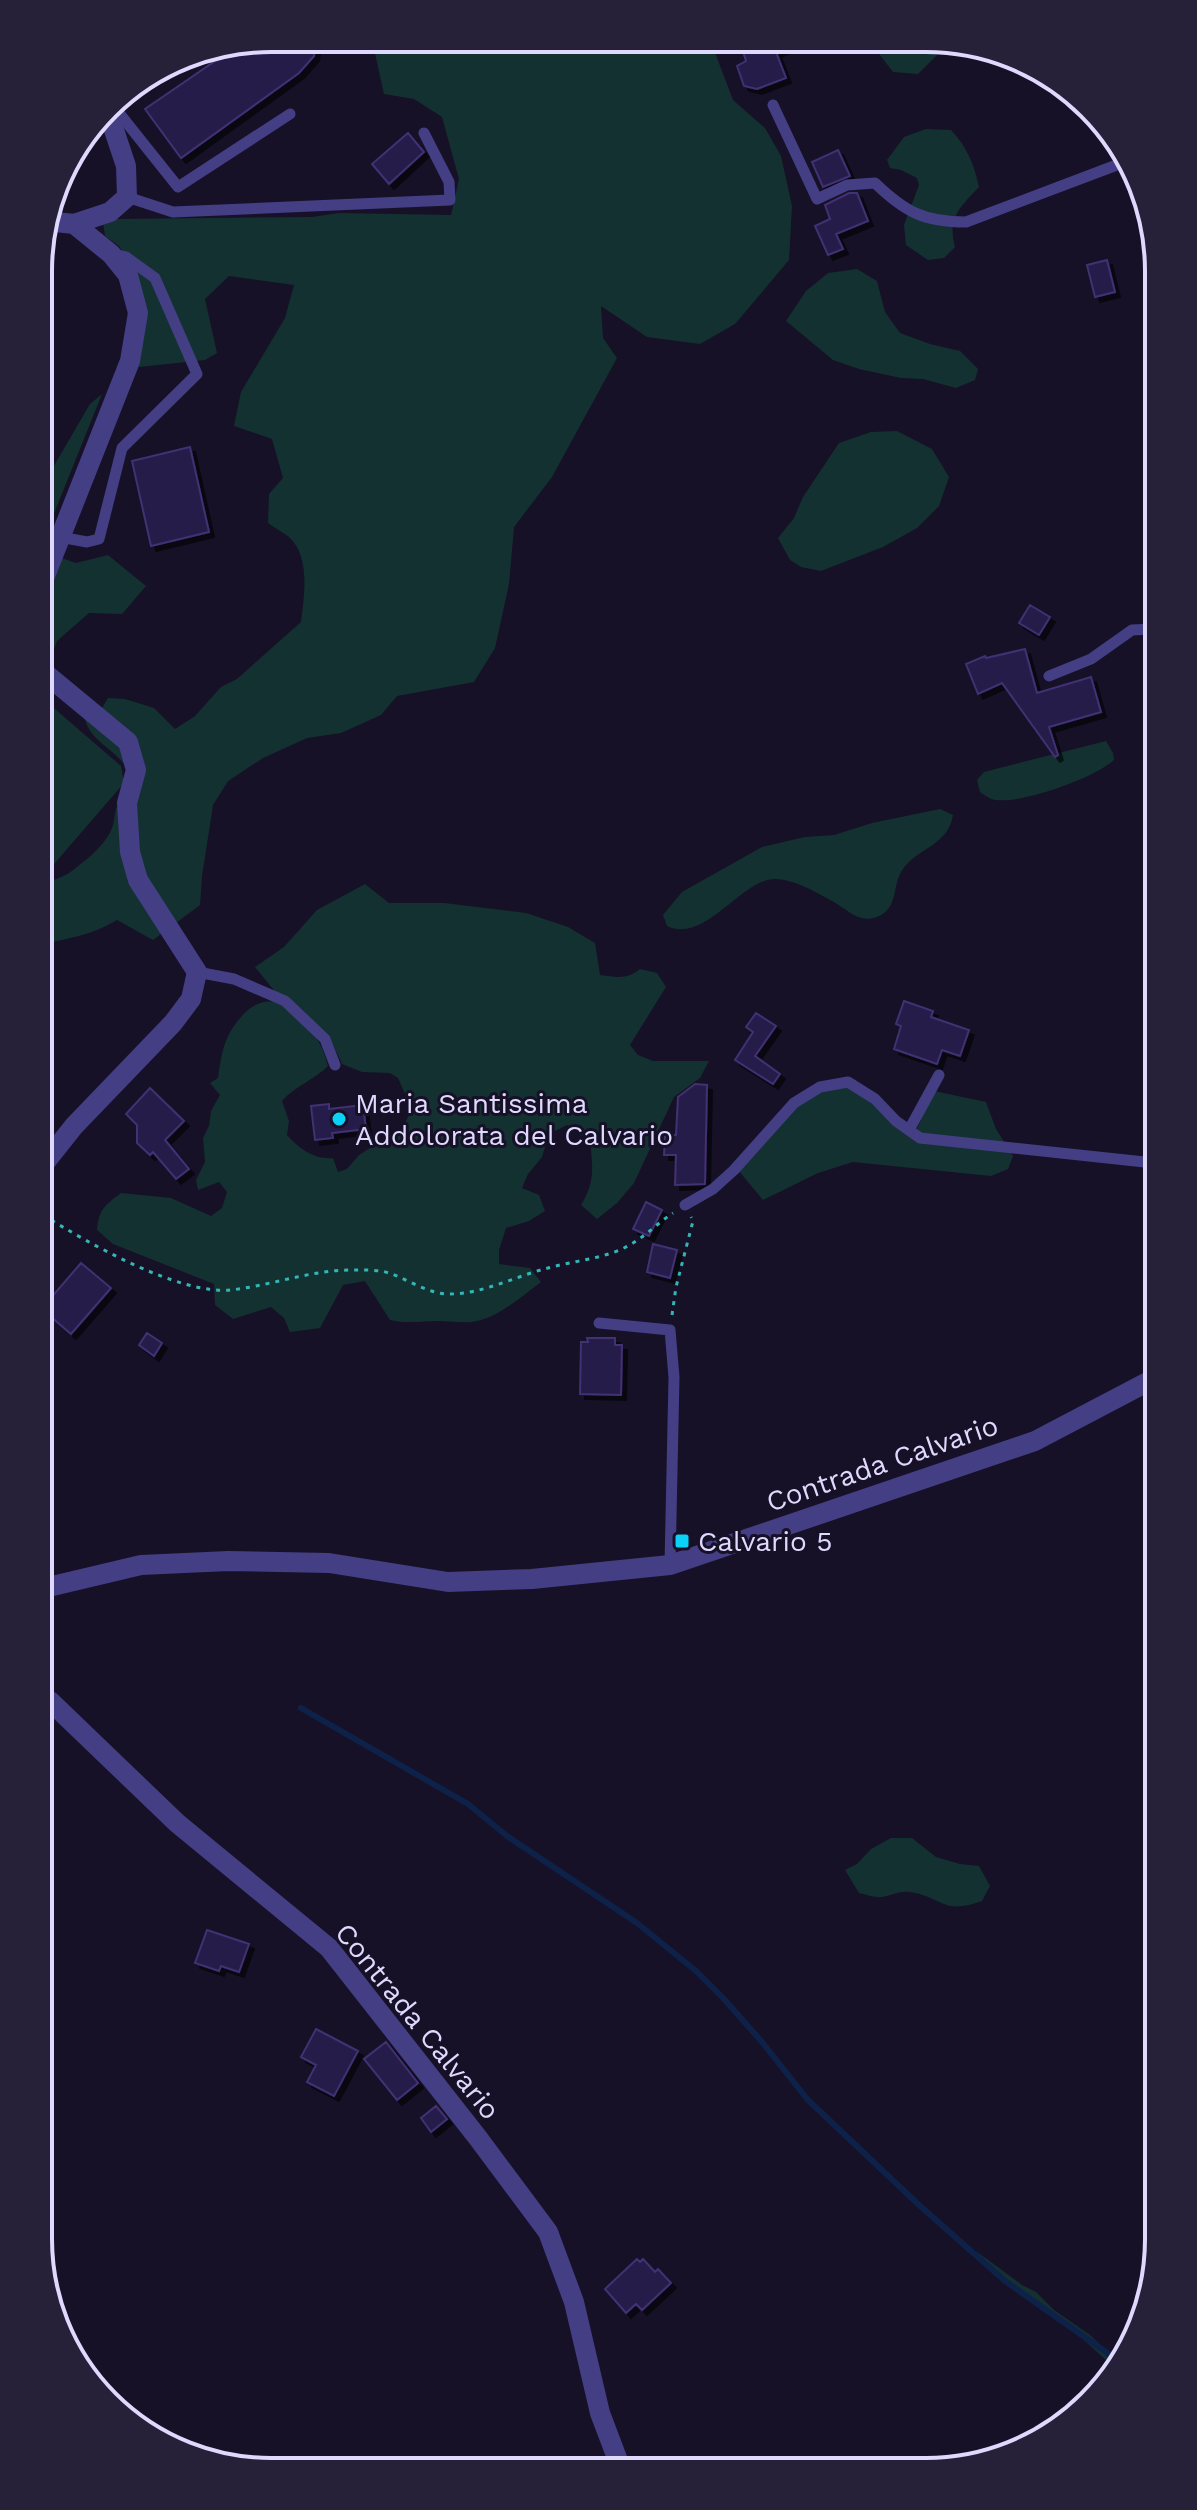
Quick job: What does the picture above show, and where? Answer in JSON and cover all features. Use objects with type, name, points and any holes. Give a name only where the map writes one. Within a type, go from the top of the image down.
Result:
[{"type":"street","points":[[58,222],[74,224],[110,212],[127,197],[126,166],[111,122]]},
{"type":"street","points":[[52,558],[130,361],[138,313],[128,275],[111,254],[74,224]]},
{"type":"street","points":[[52,679],[128,742],[136,770],[127,803],[130,852],[138,880],[197,972],[191,999],[173,1023],[74,1126],[52,1154]]},
{"type":"street","name":"Contrada Calvario","points":[[52,1586],[141,1565],[228,1561],[329,1563],[448,1582],[532,1579],[670,1565],[1035,1441],[1145,1383]]},
{"type":"street","name":"Contrada Calvario","points":[[52,1703],[177,1823],[329,1948],[478,2138],[548,2232],[574,2302],[600,2413],[617,2458]]},
{"type":"lane","points":[[773,105],[817,199],[847,185],[875,183],[894,202],[940,222],[966,222],[1118,165]]},
{"type":"lane","points":[[119,113],[178,187],[290,114]]},
{"type":"lane","points":[[127,197],[173,212],[450,200],[449,182],[424,133]]},
{"type":"lane","points":[[60,537],[87,542],[99,539],[122,448],[197,374],[155,278],[126,257],[111,254]]},
{"type":"lane","points":[[1049,676],[1091,659],[1132,630],[1145,629]]},
{"type":"lane","points":[[197,972],[234,979],[285,1001],[325,1039],[335,1065]]},
{"type":"lane","points":[[909,1130],[939,1075]]},
{"type":"lane","points":[[685,1205],[713,1189],[734,1170],[794,1103],[820,1087],[848,1082],[875,1099],[920,1138],[1145,1162]]},
{"type":"lane","points":[[599,1323],[670,1330],[674,1377],[670,1565]]},
{"type":"path","points":[[52,1220],[91,1244],[158,1275],[206,1291],[258,1286],[329,1270],[358,1270],[382,1271],[446,1295],[474,1291],[623,1248],[648,1234],[685,1205],[693,1221],[676,1287],[670,1330]]},
{"type":"green space","points":[[375,52],[715,52],[733,100],[765,128],[781,156],[792,206],[789,260],[735,324],[700,344],[647,337],[601,306],[603,338],[617,358],[552,477],[514,527],[509,584],[495,648],[474,682],[397,696],[381,715],[341,733],[307,738],[263,758],[228,781],[213,805],[200,905],[153,940],[117,920],[89,933],[52,942],[52,881],[69,873],[104,841],[112,828],[129,780],[125,765],[96,738],[85,719],[102,708],[108,698],[125,699],[154,708],[175,729],[195,716],[221,687],[237,679],[301,622],[303,601],[301,555],[289,537],[268,523],[269,494],[283,478],[272,439],[234,426],[241,392],[285,318],[294,285],[229,276],[205,299],[217,353],[205,360],[139,367],[136,276],[119,246],[105,236],[103,222],[116,219],[312,217],[339,213],[451,215],[459,179],[442,117],[414,99],[384,94]]},
{"type":"green space","points":[[878,52],[939,53],[918,74],[893,72]]},
{"type":"green space","points":[[926,129],[951,130],[969,156],[979,187],[961,207],[954,221],[955,247],[944,258],[928,260],[906,245],[904,225],[919,185],[917,178],[890,168],[887,160],[904,137]]},
{"type":"green space","points":[[857,269],[877,281],[885,312],[900,333],[960,351],[978,369],[975,380],[956,388],[923,379],[901,378],[859,369],[833,360],[786,321],[806,291],[828,273]]},
{"type":"green space","points":[[102,394],[52,519],[52,469],[90,404]]},
{"type":"green space","points":[[897,431],[932,449],[949,477],[939,506],[917,528],[883,547],[821,571],[801,567],[790,560],[778,538],[794,518],[803,497],[839,443],[871,432]]},
{"type":"green space","points":[[52,555],[76,563],[108,555],[146,586],[122,614],[89,613],[57,641],[52,654]]},
{"type":"green space","points":[[52,706],[121,766],[124,783],[52,866]]},
{"type":"green space","points":[[1106,741],[1114,760],[1073,782],[1018,799],[991,799],[980,792],[977,780],[984,772]]},
{"type":"green space","points":[[940,809],[953,815],[950,826],[938,841],[907,864],[898,878],[890,907],[874,918],[861,918],[804,887],[775,879],[749,889],[696,926],[681,929],[667,926],[663,915],[682,892],[762,847],[805,837],[834,835],[872,823]]},
{"type":"green space","points":[[365,884],[389,903],[444,903],[526,913],[568,927],[595,943],[600,975],[626,976],[640,969],[657,973],[666,987],[630,1045],[638,1055],[653,1061],[709,1061],[700,1078],[674,1097],[634,1183],[617,1203],[597,1219],[581,1205],[592,1174],[590,1141],[567,1125],[549,1134],[542,1157],[528,1174],[522,1188],[539,1195],[545,1211],[529,1221],[506,1228],[499,1250],[499,1264],[530,1268],[541,1282],[490,1317],[471,1322],[390,1320],[365,1281],[343,1285],[320,1328],[290,1332],[284,1318],[271,1307],[233,1319],[215,1305],[214,1284],[113,1244],[97,1230],[99,1217],[107,1204],[121,1193],[171,1198],[211,1216],[222,1208],[227,1192],[219,1182],[198,1190],[196,1180],[205,1162],[203,1138],[211,1111],[220,1095],[210,1083],[218,1078],[224,1046],[233,1028],[245,1013],[260,1003],[277,1003],[291,1011],[318,1040],[328,1066],[282,1101],[289,1121],[287,1135],[297,1145],[314,1155],[333,1158],[338,1172],[347,1169],[359,1155],[403,1127],[409,1115],[406,1096],[398,1078],[390,1073],[362,1072],[342,1064],[328,1034],[277,994],[255,967],[284,947],[317,910]]},
{"type":"green space","points":[[841,1084],[860,1091],[916,1131],[934,1091],[986,1102],[996,1129],[1013,1156],[1008,1169],[991,1176],[853,1162],[818,1173],[763,1200],[738,1170],[796,1107]]},
{"type":"green space","points":[[891,1838],[912,1838],[936,1857],[979,1866],[990,1886],[982,1901],[951,1906],[910,1892],[878,1897],[859,1893],[845,1870]]},
{"type":"green space","points":[[976,2251],[1036,2292],[1054,2310],[1090,2335],[1112,2355],[1108,2361],[1075,2332],[1008,2285]]},
{"type":"building","points":[[271,52],[314,52],[299,73],[181,158],[145,109],[220,58]]},
{"type":"building","points":[[743,52],[776,52],[786,78],[757,89],[744,86],[737,66],[746,61]]},
{"type":"building","points":[[408,133],[424,152],[389,184],[372,164]]},
{"type":"building","points":[[838,150],[850,176],[823,187],[812,162]]},
{"type":"building","points":[[849,193],[857,193],[868,221],[836,234],[843,249],[828,255],[815,226],[830,219],[825,205]]},
{"type":"building","points":[[1107,260],[1115,292],[1095,297],[1087,265]]},
{"type":"building","points":[[190,447],[209,532],[151,546],[132,461]]},
{"type":"building","points":[[1030,605],[1050,617],[1039,635],[1019,623]]},
{"type":"building","points":[[1025,649],[1037,693],[1091,677],[1101,712],[1049,727],[1058,755],[1055,757],[1002,683],[978,694],[966,664],[985,656]]},
{"type":"building","points":[[904,1001],[933,1011],[931,1017],[969,1030],[960,1056],[942,1050],[937,1064],[894,1049],[901,1026],[896,1024]]},
{"type":"building","points":[[756,1013],[776,1026],[755,1056],[780,1074],[773,1084],[735,1060],[753,1032],[746,1027]]},
{"type":"building","points":[[695,1084],[707,1085],[705,1184],[675,1185],[676,1155],[664,1155],[665,1135],[676,1135],[678,1097]]},
{"type":"building","points":[[150,1088],[184,1121],[165,1140],[189,1169],[176,1179],[153,1152],[150,1155],[137,1143],[137,1125],[126,1114]]},
{"type":"building","name":"Maria Santissima Addolorata del Calvario","points":[[329,1104],[329,1109],[363,1105],[366,1129],[332,1133],[333,1138],[315,1140],[311,1106]]},
{"type":"building","points":[[646,1202],[662,1210],[649,1236],[633,1229]]},
{"type":"building","points":[[653,1244],[677,1250],[670,1278],[647,1272]]},
{"type":"building","points":[[81,1263],[111,1288],[71,1334],[52,1318],[52,1297]]},
{"type":"building","points":[[147,1333],[162,1343],[154,1356],[139,1345]]},
{"type":"building","points":[[587,1338],[615,1338],[615,1345],[622,1345],[621,1395],[580,1394],[581,1342],[588,1342]]},
{"type":"building","points":[[207,1930],[249,1944],[239,1972],[221,1966],[219,1971],[195,1963]]},
{"type":"building","points":[[316,2029],[358,2051],[334,2096],[307,2082],[316,2065],[301,2057]]},
{"type":"building","points":[[386,2042],[418,2083],[397,2100],[364,2059]]},
{"type":"building","points":[[436,2106],[447,2119],[431,2132],[421,2118]]},
{"type":"building","points":[[637,2259],[640,2262],[643,2259],[655,2272],[658,2269],[671,2283],[642,2310],[636,2304],[626,2313],[605,2289]]},
{"type":"waterway","points":[[301,1708],[468,1804],[507,1836],[637,1923],[696,1971],[762,2042],[808,2100],[919,2205],[1005,2281],[1111,2356]]},
{"type":"place","name":"Maria Santissima Addolorata del Calvario","points":[[339,1119]]},
{"type":"place","name":"Calvario 5","points":[[682,1541]]}]
